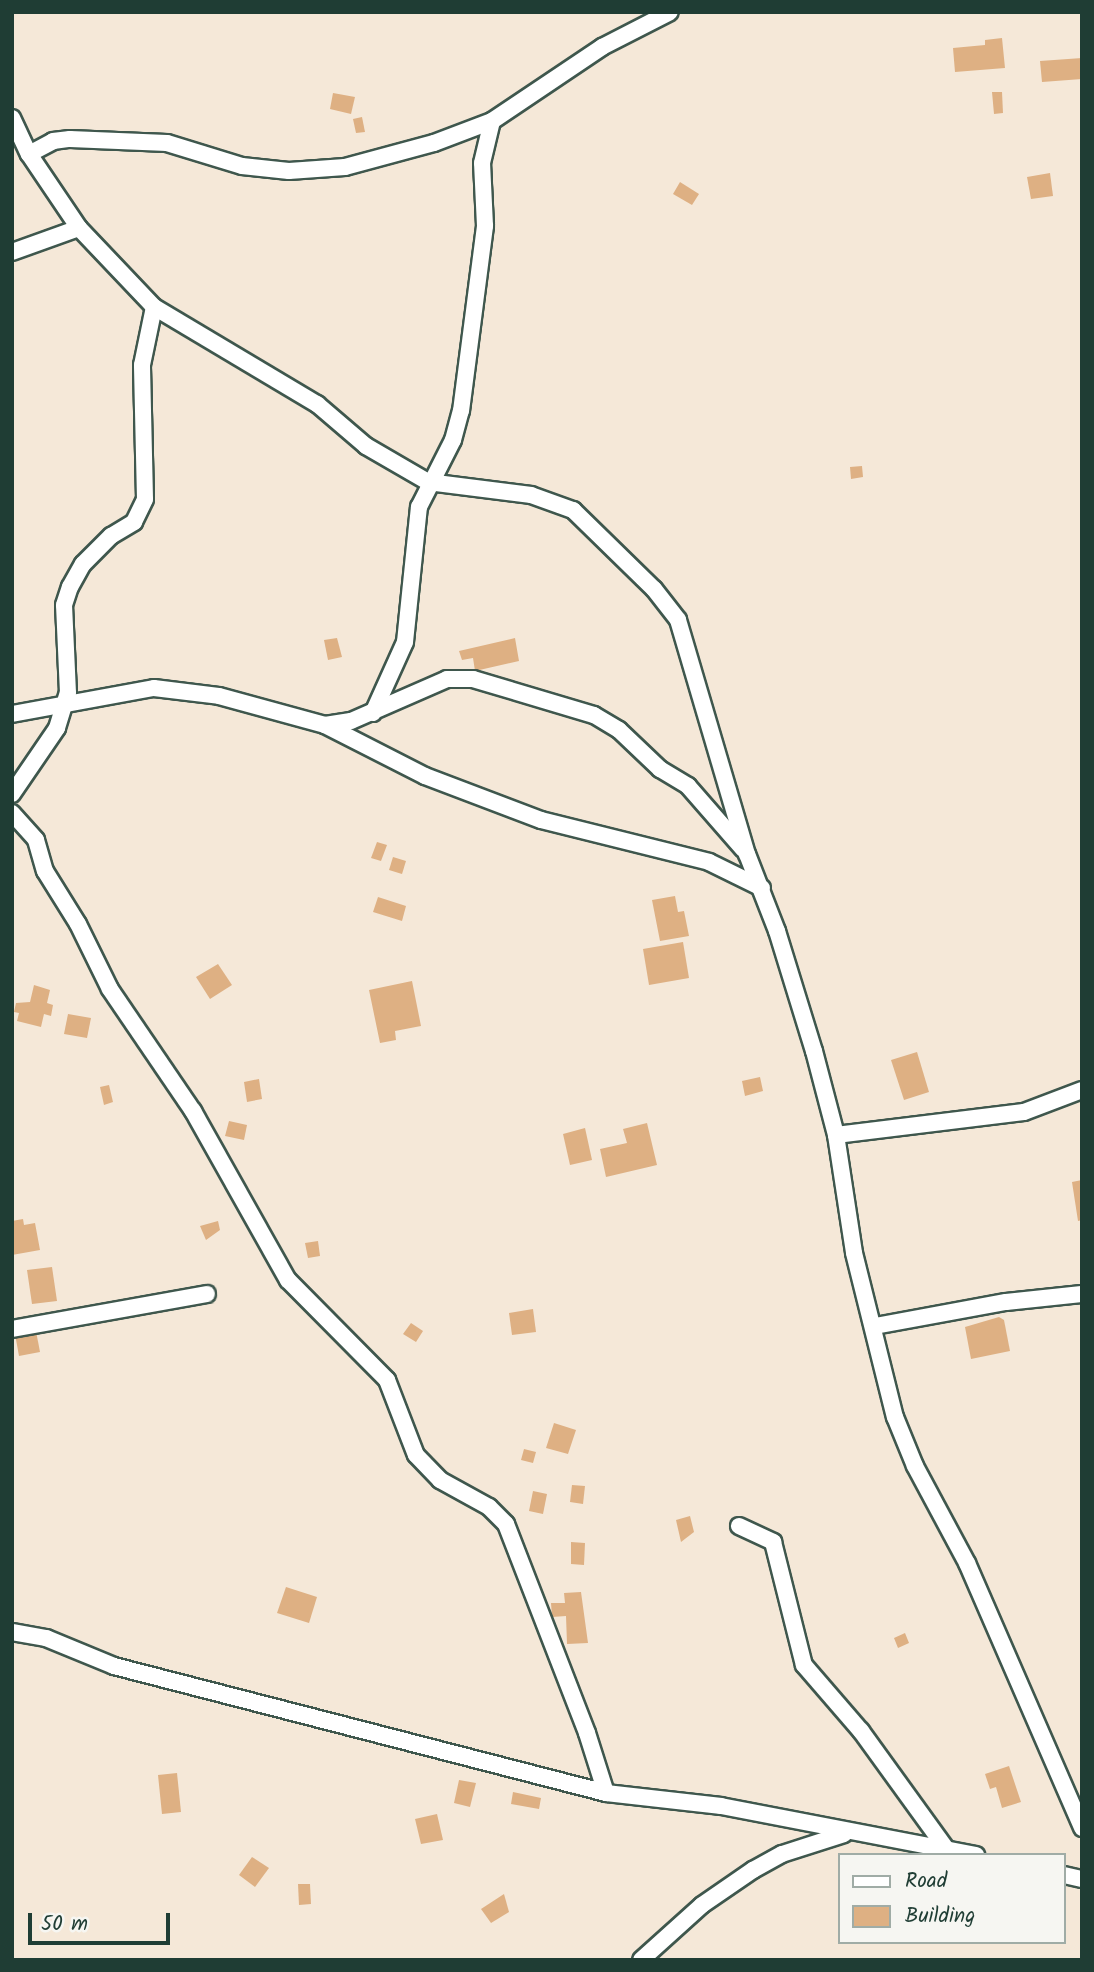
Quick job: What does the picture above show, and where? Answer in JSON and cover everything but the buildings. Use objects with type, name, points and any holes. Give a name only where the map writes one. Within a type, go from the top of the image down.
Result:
[{"type":"street","points":[[29,155],[53,141],[70,139],[167,143],[242,166],[289,171],[334,168],[433,143],[492,121],[602,47],[670,12]]},
{"type":"street","points":[[12,118],[29,155],[79,228],[154,307],[317,404],[366,446],[428,482],[531,495],[573,510],[654,589],[678,620],[691,655],[747,854],[762,888],[836,1135],[854,1252],[875,1326],[895,1417],[915,1466],[967,1563],[1082,1828]]},
{"type":"street","points":[[373,713],[405,642],[417,519],[428,482],[453,440],[461,411],[485,226],[482,163],[492,121]]},
{"type":"street","points":[[12,252],[79,228]]},
{"type":"street","points":[[12,794],[41,756],[64,705],[70,657],[64,605],[70,587],[83,564],[111,536],[134,522],[145,499],[142,365],[154,307]]},
{"type":"street","points":[[325,725],[373,713],[423,687],[447,679],[473,679],[594,715],[688,786],[747,854]]},
{"type":"street","points":[[12,714],[125,690],[183,689],[325,725],[425,776],[541,820],[709,862],[762,888]]},
{"type":"street","points":[[12,813],[36,839],[45,871],[78,924],[110,989],[193,1111],[288,1280],[387,1380],[416,1455],[440,1480],[489,1507],[506,1524],[587,1733],[606,1793]]},
{"type":"street","points":[[836,1135],[1024,1112],[1082,1090]]},
{"type":"street","points":[[12,1329],[207,1294]]},
{"type":"street","points":[[875,1326],[1006,1302],[1082,1294]]},
{"type":"street","points":[[739,1527],[774,1542],[804,1665],[861,1731],[945,1847]]},
{"type":"street","points":[[12,1632],[46,1638],[114,1666],[606,1793],[721,1806],[968,1853]]},
{"type":"street","points":[[642,1960],[702,1905],[753,1870],[782,1854],[849,1832]]}]
